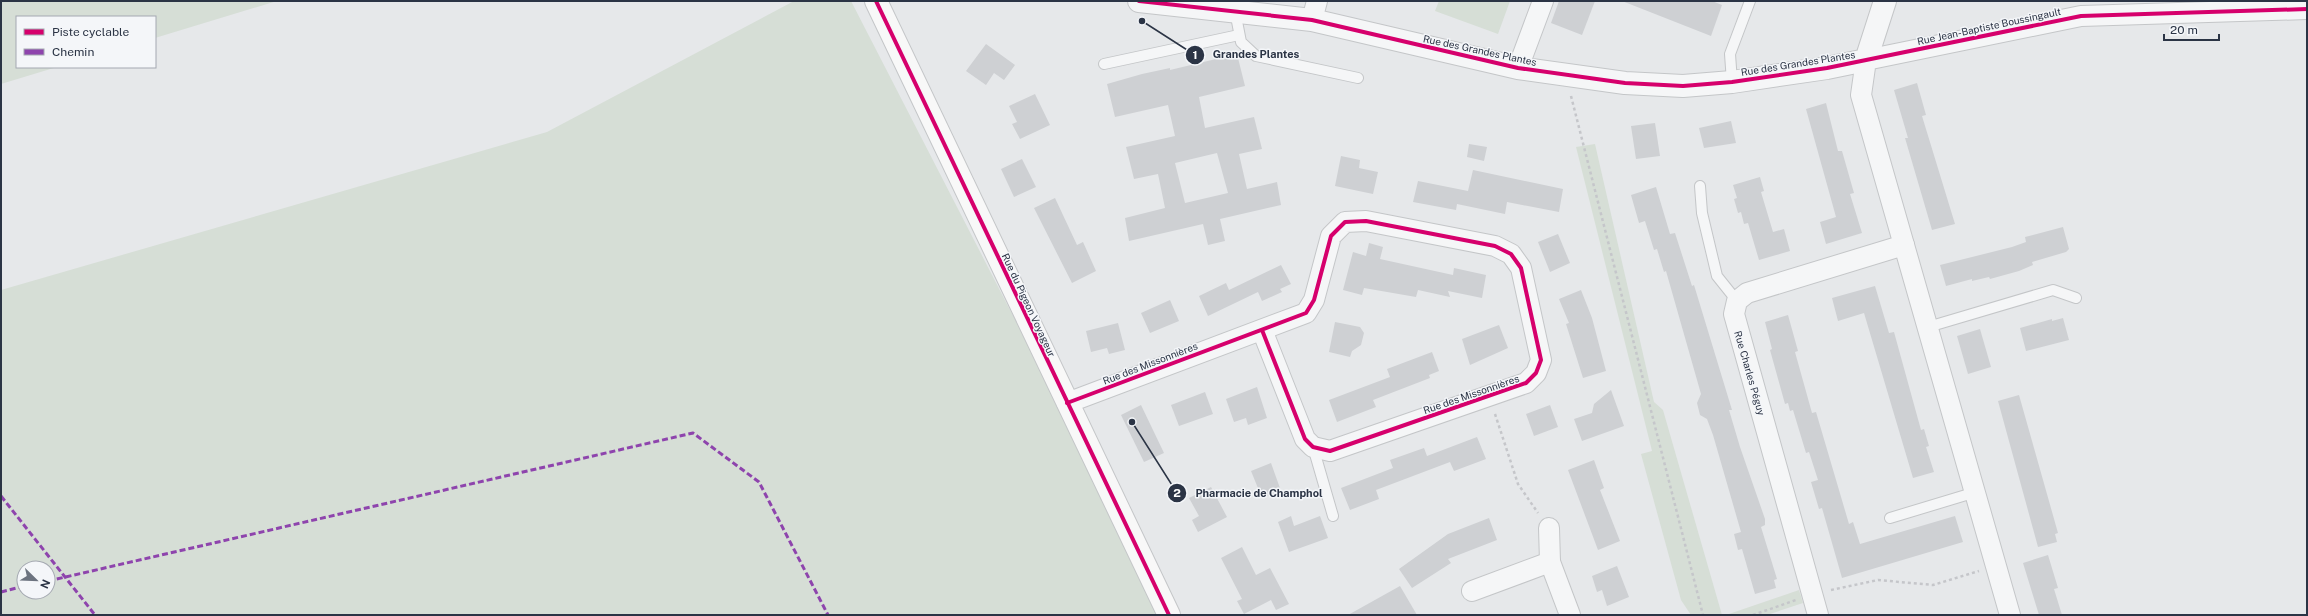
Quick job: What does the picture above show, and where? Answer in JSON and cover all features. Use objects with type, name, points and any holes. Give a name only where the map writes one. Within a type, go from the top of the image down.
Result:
[{"type":"main road","name":"Rue du Pigeon Voyageur","points":[[876,1],[1067,403],[1150,571],[1169,615]]},
{"type":"street","name":"Rue des Grandes Plantes","points":[[1139,1],[1235,12],[1315,10],[1518,68],[1625,83],[1683,86],[1732,82],[1827,68],[1866,60]]},
{"type":"street","points":[[1518,68],[1543,1]]},
{"type":"street","points":[[1885,1],[1866,60],[1861,95],[2010,615]]},
{"type":"street","name":"Rue Jean-Baptiste Boussingault","points":[[1866,60],[2081,16],[2307,10]]},
{"type":"street","name":"Rue des Missonnières","points":[[1067,403],[1306,313],[1314,300],[1331,236],[1345,222],[1366,221],[1495,246],[1511,254],[1521,268],[1541,360],[1536,373],[1526,383],[1330,451],[1313,447]]},
{"type":"street","points":[[1737,301],[1746,293],[1904,245]]},
{"type":"street","name":"Rue Charles Péguy","points":[[1737,301],[1734,314],[1818,615]]},
{"type":"street","points":[[1262,330],[1305,439],[1313,447]]},
{"type":"street","points":[[1549,528],[1550,562],[1570,615]]},
{"type":"street","points":[[1472,591],[1550,562]]},
{"type":"lane","points":[[1732,82],[1730,54],[1750,1]]},
{"type":"lane","points":[[1235,12],[1241,42],[1256,56],[1358,78]]},
{"type":"lane","points":[[1104,64],[1239,35]]},
{"type":"lane","points":[[1700,186],[1702,213],[1717,276],[1737,301]]},
{"type":"lane","points":[[1928,327],[2053,290],[2076,298]]},
{"type":"lane","points":[[1313,447],[1333,516]]},
{"type":"lane","points":[[1890,518],[1976,492]]},
{"type":"path","points":[[1565,74],[1703,615]]},
{"type":"path","points":[[1489,396],[1518,484],[1549,528]]},
{"type":"path","points":[[1753,615],[1812,595],[1878,580],[1933,585],[1996,566]]},
{"type":"shaded area","points":[[1,1],[277,1],[156,38],[156,16],[16,16],[16,68],[54,68],[1,84]]},
{"type":"shaded area","points":[[794,1],[851,1],[1167,615],[1,615],[1,290],[547,132]]},
{"type":"shaded area","points":[[1439,1],[1510,1],[1498,34],[1435,11]]},
{"type":"shaded area","points":[[1595,144],[1654,402],[1663,410],[1722,615],[1691,615],[1681,600],[1641,454],[1652,451],[1576,147]]},
{"type":"shaded area","points":[[1799,590],[1803,603],[1767,615],[1726,615]]},
{"type":"building","points":[[1559,1],[1595,1],[1582,35],[1551,23]]},
{"type":"building","points":[[1622,1],[1712,1],[1722,5],[1711,36]]},
{"type":"building","points":[[986,44],[1015,65],[1004,80],[994,73],[986,85],[966,71]]},
{"type":"building","points":[[1237,54],[1245,86],[1199,97],[1205,128],[1254,117],[1262,149],[1239,154],[1247,189],[1277,182],[1281,205],[1220,219],[1225,241],[1208,245],[1203,224],[1129,241],[1125,218],[1165,208],[1158,174],[1134,179],[1126,147],[1175,136],[1168,105],[1115,117],[1107,84],[1142,74],[1170,68],[1170,70]],"holes":[[[1217,153],[1228,193],[1185,203],[1175,163]]]},
{"type":"building","points":[[1917,83],[1926,115],[1922,116],[1955,224],[1932,230],[1905,138],[1908,138],[1894,90]]},
{"type":"building","points":[[1035,94],[1050,125],[1020,139],[1012,124],[1017,122],[1009,106]]},
{"type":"building","points":[[1826,103],[1838,151],[1842,151],[1854,193],[1850,194],[1862,233],[1826,244],[1820,222],[1836,217],[1806,109]]},
{"type":"building","points":[[1731,121],[1736,143],[1704,148],[1699,128]]},
{"type":"building","points":[[1655,123],[1660,156],[1636,159],[1631,126]]},
{"type":"building","points":[[1469,144],[1487,147],[1484,161],[1467,157]]},
{"type":"building","points":[[1341,156],[1360,160],[1359,168],[1378,172],[1373,194],[1335,186]]},
{"type":"building","points":[[1022,159],[1036,187],[1014,197],[1001,169]]},
{"type":"building","points":[[1473,170],[1563,189],[1559,212],[1507,202],[1505,214],[1457,204],[1456,210],[1413,202],[1418,181],[1468,191]]},
{"type":"building","points":[[1760,177],[1764,191],[1761,192],[1773,232],[1784,229],[1790,251],[1759,260],[1748,223],[1744,224],[1741,212],[1738,213],[1734,199],[1737,198],[1733,185]]},
{"type":"building","points":[[1656,187],[1670,234],[1675,233],[1692,286],[1694,285],[1732,410],[1729,410],[1740,447],[1765,519],[1765,525],[1761,527],[1777,579],[1774,580],[1776,588],[1755,594],[1742,549],[1738,550],[1734,534],[1741,532],[1713,435],[1707,419],[1700,415],[1697,403],[1701,394],[1666,271],[1664,272],[1657,249],[1654,250],[1645,221],[1639,223],[1631,195]]},
{"type":"building","points":[[1055,198],[1077,245],[1083,242],[1096,271],[1072,283],[1034,208]]},
{"type":"building","points":[[2063,227],[2069,249],[2066,252],[2032,262],[2033,265],[2019,271],[1990,279],[1989,277],[1972,281],[1972,279],[1946,286],[1940,265],[2012,247],[2026,242],[2025,237]]},
{"type":"building","points":[[1558,234],[1570,263],[1550,272],[1538,242]]},
{"type":"building","points":[[1369,243],[1383,247],[1380,259],[1453,275],[1454,268],[1486,275],[1482,298],[1448,291],[1450,297],[1418,290],[1416,297],[1364,288],[1362,295],[1343,290],[1353,252],[1366,256]]},
{"type":"building","points":[[1281,265],[1291,284],[1280,289],[1282,292],[1262,301],[1258,292],[1208,316],[1199,296],[1226,283],[1229,290]]},
{"type":"building","points":[[1875,286],[1889,333],[1894,332],[1921,430],[1924,429],[1929,446],[1926,447],[1934,472],[1913,478],[1864,313],[1838,321],[1832,298]]},
{"type":"building","points":[[1581,290],[1592,318],[1606,371],[1583,378],[1566,324],[1569,323],[1559,299]]},
{"type":"building","points":[[1170,300],[1179,321],[1150,333],[1141,313]]},
{"type":"building","points":[[1788,315],[1798,351],[1795,352],[1812,413],[1816,412],[1849,524],[1853,522],[1860,544],[1955,516],[1963,542],[1842,578],[1822,508],[1819,509],[1811,482],[1818,480],[1809,452],[1806,453],[1793,410],[1790,411],[1788,403],[1785,404],[1770,350],[1772,349],[1765,322]]},
{"type":"building","points":[[2063,318],[2069,340],[2026,351],[2020,328],[2052,319],[2052,321]]},
{"type":"building","points":[[1335,322],[1360,327],[1364,333],[1361,345],[1352,351],[1350,357],[1329,352]]},
{"type":"building","points":[[1118,323],[1125,350],[1109,354],[1107,348],[1091,352],[1086,331]]},
{"type":"building","points":[[1499,325],[1508,348],[1470,365],[1462,339]]},
{"type":"building","points":[[1980,329],[1991,367],[1968,374],[1957,336]]},
{"type":"building","points":[[1432,352],[1439,371],[1429,375],[1430,378],[1373,400],[1376,407],[1337,422],[1329,400],[1390,377],[1387,369]]},
{"type":"building","points":[[1257,387],[1267,418],[1248,425],[1246,418],[1234,422],[1226,399]]},
{"type":"building","points":[[1611,390],[1624,426],[1582,441],[1574,419],[1592,413],[1594,404]]},
{"type":"building","points":[[1205,392],[1213,414],[1179,426],[1171,405]]},
{"type":"building","points":[[2019,395],[2058,533],[2055,534],[2057,542],[2038,547],[1998,401]]},
{"type":"building","points":[[1141,405],[1164,453],[1144,462],[1121,415]]},
{"type":"building","points":[[1550,405],[1558,427],[1534,436],[1526,414]]},
{"type":"building","points":[[1477,437],[1486,459],[1454,471],[1450,462],[1376,490],[1379,499],[1350,510],[1341,488],[1393,468],[1390,460],[1424,448],[1427,456]]},
{"type":"building","points":[[1594,460],[1604,488],[1600,490],[1620,541],[1598,550],[1568,470]]},
{"type":"building","points":[[1271,463],[1281,491],[1262,498],[1251,471]]},
{"type":"building","points":[[1211,487],[1227,517],[1198,532],[1192,520],[1199,516],[1189,498]]},
{"type":"building","points":[[1291,516],[1294,526],[1320,516],[1328,538],[1289,552],[1278,522]]},
{"type":"building","points":[[1489,518],[1497,540],[1448,559],[1451,563],[1412,588],[1399,569],[1448,534]]},
{"type":"building","points":[[1242,547],[1256,575],[1270,568],[1289,604],[1276,610],[1271,600],[1244,614],[1237,601],[1242,599],[1221,558]]},
{"type":"building","points":[[2048,555],[2058,588],[2054,589],[2062,615],[2039,615],[2023,563]]},
{"type":"building","points":[[1617,566],[1629,597],[1607,606],[1602,590],[1597,592],[1592,576]]},
{"type":"building","points":[[1400,586],[1417,615],[1348,615]]},
{"type":"marked path","points":[[56,579],[693,433],[759,482],[828,615]]},
{"type":"marked path","points":[[1,496],[95,615]]},
{"type":"marked path","points":[[1,592],[16,588]]},
{"type":"cycle path","points":[[876,1],[1169,615]]},
{"type":"cycle path","points":[[1139,1],[1312,20],[1518,68],[1625,83],[1683,86],[1732,82],[1827,68],[2081,16],[2307,9]]},
{"type":"cycle path","points":[[1067,403],[1306,313],[1314,300],[1331,236],[1345,222],[1366,221],[1495,246],[1511,254],[1521,268],[1541,360],[1536,373],[1526,383],[1330,451],[1313,447],[1305,439],[1262,330]]},
{"type":"place","name":"Grandes Plantes","points":[[1142,21]]},
{"type":"place","name":"Pharmacie de Champhol","points":[[1132,422]]}]
